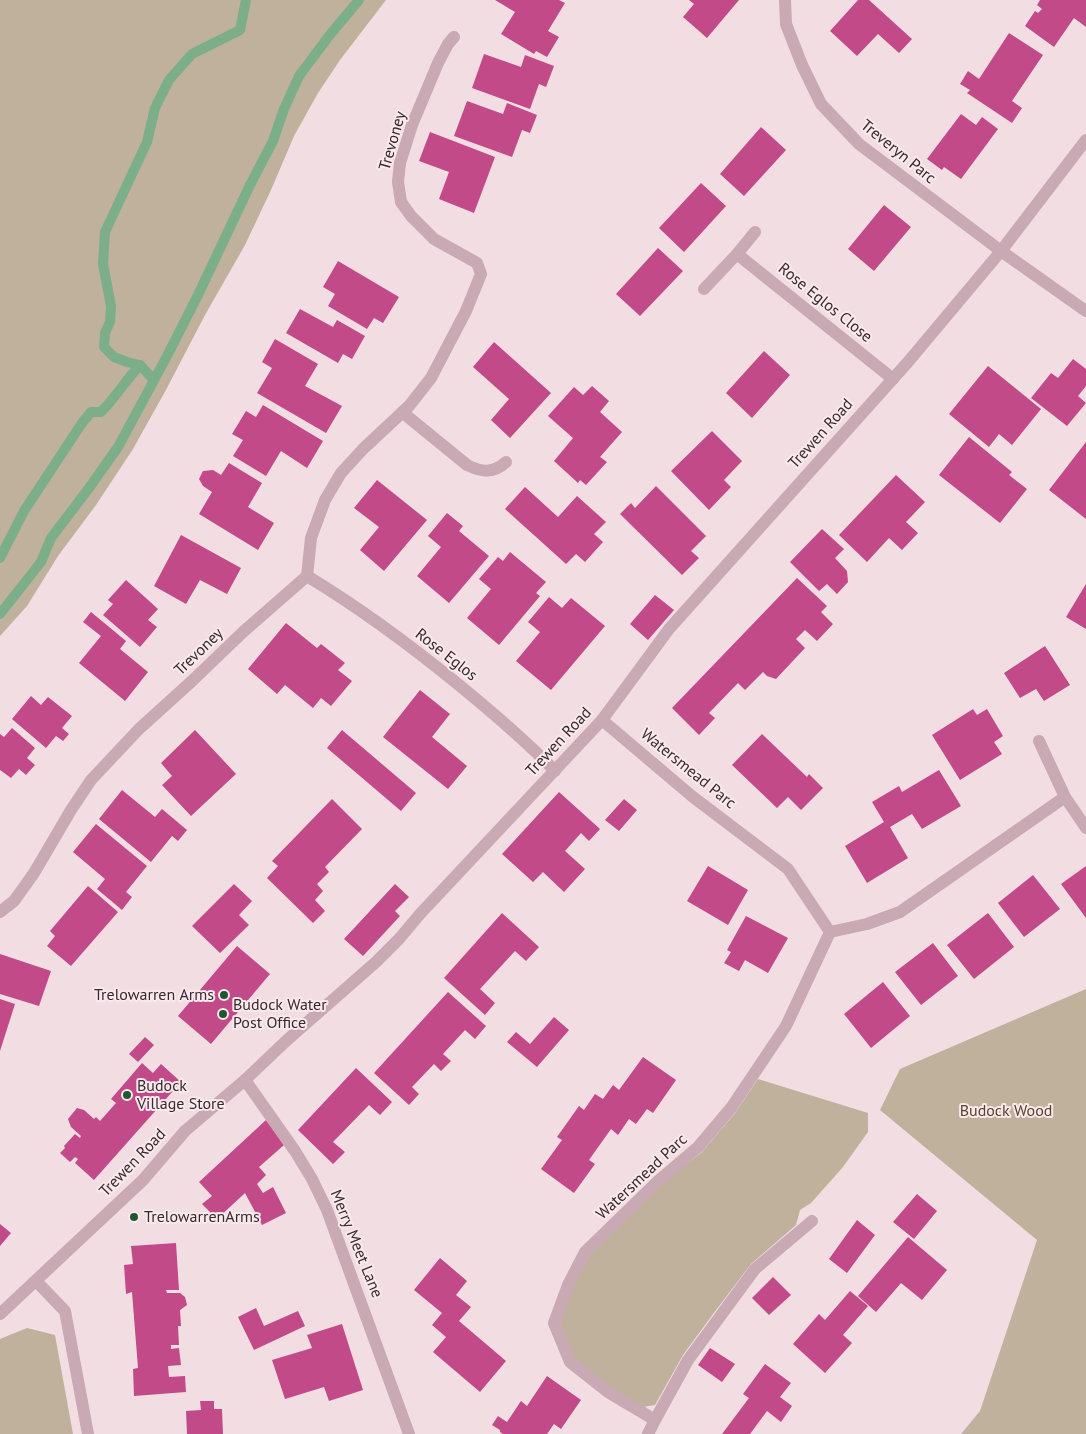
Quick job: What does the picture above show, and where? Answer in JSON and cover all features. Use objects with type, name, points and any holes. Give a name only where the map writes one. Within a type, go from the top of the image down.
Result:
[{"type":"street","name":"Treveryn Parc","points":[[785,0],[786,24],[802,65],[821,104],[859,144],[1001,251],[1086,311]]},
{"type":"street","name":"Trevoney","points":[[0,912],[14,901],[34,874],[71,810],[91,780],[139,729],[243,632],[307,576],[311,538],[325,500],[341,473],[363,449],[409,406],[430,378],[466,311],[481,274],[477,263],[434,239],[411,216],[401,202],[398,182],[400,163],[412,125],[438,63],[454,37]]},
{"type":"street","name":"Trewen Road","points":[[0,1314],[143,1180],[185,1131],[245,1080],[382,956],[555,772],[602,720],[669,628],[893,379],[1001,251],[1086,140]]},
{"type":"street","points":[[704,289],[755,232]]},
{"type":"street","name":"Rose Eglos Close","points":[[737,254],[893,379]]},
{"type":"street","points":[[402,412],[467,465],[478,470],[489,470],[500,468],[506,462]]},
{"type":"street","name":"Rose Eglos","points":[[307,576],[365,613],[438,668],[501,720],[555,772]]},
{"type":"street","name":"Watersmead Parc","points":[[602,720],[693,797],[788,869],[830,932],[786,1026],[731,1108],[698,1147],[658,1181],[585,1252],[568,1286],[554,1323],[570,1362],[608,1392],[655,1420]]},
{"type":"street","points":[[1039,741],[1065,797],[1086,828]]},
{"type":"street","points":[[830,932],[867,924],[900,912],[1065,797]]},
{"type":"street","name":"Merry Meet Lane","points":[[245,1080],[295,1151],[312,1179],[327,1210],[410,1434]]},
{"type":"street","points":[[648,1434],[688,1360],[755,1269],[812,1221]]},
{"type":"street","points":[[36,1281],[65,1310],[88,1434]]},
{"type":"green space","points":[[0,0],[386,0],[340,60],[318,93],[294,136],[245,245],[133,449],[96,505],[58,556],[27,606],[0,636]]},
{"type":"green space","name":"Budock Wood","points":[[1086,989],[1086,1434],[961,1434],[980,1411],[1037,1240],[880,1110],[900,1069]]},
{"type":"green space","points":[[758,1079],[868,1113],[868,1132],[843,1167],[811,1203],[800,1210],[796,1225],[751,1264],[683,1355],[655,1405],[643,1407],[610,1387],[573,1357],[560,1322],[572,1287],[590,1255],[661,1184],[702,1152],[735,1113]]},
{"type":"green space","points":[[27,1328],[55,1335],[73,1434],[0,1434],[0,1339]]},
{"type":"building","points":[[495,0],[559,0],[565,3],[548,31],[559,37],[547,57],[536,51],[534,54],[501,34],[515,12]]},
{"type":"building","points":[[689,0],[739,0],[707,38],[683,17],[694,4]]},
{"type":"building","points":[[858,0],[869,0],[912,39],[899,53],[878,34],[857,56],[830,31]]},
{"type":"building","points":[[1040,0],[1086,0],[1086,27],[1074,18],[1054,47],[1025,26],[1035,11],[1038,13],[1042,9],[1037,5]]},
{"type":"building","points":[[1009,33],[1043,55],[1012,101],[1022,108],[1012,123],[967,93],[970,90],[960,84],[968,71],[979,79]]},
{"type":"building","points":[[484,54],[521,67],[525,55],[554,66],[546,87],[539,84],[530,109],[472,88]]},
{"type":"building","points":[[467,101],[503,114],[507,103],[537,115],[530,133],[522,130],[512,157],[454,136]]},
{"type":"building","points":[[961,114],[976,125],[982,117],[998,129],[961,179],[944,167],[942,170],[927,159]]},
{"type":"building","points":[[761,127],[786,150],[744,196],[720,174]]},
{"type":"building","points":[[430,132],[495,157],[474,213],[439,199],[449,172],[419,161]]},
{"type":"building","points":[[701,183],[726,206],[684,252],[659,228]]},
{"type":"building","points":[[884,205],[911,227],[874,271],[848,249]]},
{"type":"building","points":[[658,248],[683,271],[640,316],[616,294]]},
{"type":"building","points":[[338,261],[399,297],[383,323],[374,318],[367,329],[328,306],[335,294],[323,287]]},
{"type":"building","points":[[300,309],[333,327],[337,320],[365,336],[352,359],[343,354],[338,363],[286,333]]},
{"type":"building","points":[[275,339],[318,364],[305,386],[342,406],[326,433],[257,393],[272,368],[262,362]]},
{"type":"building","points":[[494,342],[551,393],[510,438],[491,420],[509,399],[473,367]]},
{"type":"building","points":[[764,351],[790,375],[752,418],[726,393]]},
{"type":"building","points":[[1073,359],[1086,369],[1086,386],[1078,396],[1086,403],[1067,426],[1031,398],[1051,373],[1058,378]]},
{"type":"building","points":[[988,366],[1041,409],[1012,445],[999,434],[989,447],[949,414]]},
{"type":"building","points":[[592,386],[609,401],[600,412],[622,432],[600,457],[607,462],[586,485],[580,480],[578,483],[554,461],[573,438],[548,416],[574,387],[583,395]]},
{"type":"building","points":[[263,405],[323,441],[307,468],[281,451],[266,476],[233,456],[243,440],[232,434],[246,411],[256,417]]},
{"type":"building","points":[[712,431],[742,461],[724,480],[731,487],[709,510],[671,471]]},
{"type":"building","points":[[969,437],[1012,472],[1009,475],[1027,489],[1000,523],[939,475]]},
{"type":"building","points":[[1086,442],[1086,519],[1049,490]]},
{"type":"building","points":[[229,463],[262,483],[248,507],[274,523],[258,550],[199,514],[212,492],[203,486],[199,479],[203,471],[213,470],[221,475]]},
{"type":"building","points":[[896,475],[925,502],[906,522],[918,533],[902,550],[889,538],[867,562],[839,535]]},
{"type":"building","points":[[377,480],[427,520],[384,571],[360,550],[379,527],[354,508]]},
{"type":"building","points":[[656,486],[706,536],[691,551],[699,558],[682,575],[620,514],[631,503],[635,508]]},
{"type":"building","points":[[525,487],[558,517],[577,496],[606,522],[594,534],[603,542],[585,562],[576,554],[566,564],[505,509]]},
{"type":"building","points":[[447,513],[463,526],[459,531],[489,556],[449,603],[417,576],[441,547],[428,536]]},
{"type":"building","points":[[822,529],[844,549],[835,558],[847,571],[848,582],[837,594],[827,584],[819,591],[790,562]]},
{"type":"building","points":[[181,535],[241,568],[227,594],[200,580],[186,604],[154,586]]},
{"type":"building","points":[[510,552],[546,582],[536,593],[540,596],[499,645],[467,618],[491,589],[479,579],[498,557],[503,561]]},
{"type":"building","points":[[797,578],[827,606],[821,612],[833,624],[817,641],[805,630],[796,639],[805,648],[776,679],[767,676],[763,672],[745,690],[738,683],[709,713],[715,718],[699,735],[672,708]]},
{"type":"building","points":[[126,580],[158,609],[148,620],[157,627],[140,647],[103,615],[113,604],[108,600]]},
{"type":"building","points":[[1086,584],[1086,629],[1066,617]]},
{"type":"building","points":[[655,595],[674,610],[648,640],[630,624]]},
{"type":"building","points":[[549,597],[562,608],[571,598],[605,626],[551,690],[516,661],[540,632],[528,622]]},
{"type":"building","points":[[91,612],[126,641],[120,649],[148,672],[125,701],[79,663],[101,636],[83,622]]},
{"type":"building","points":[[286,623],[317,648],[321,644],[345,663],[338,670],[352,681],[331,706],[321,698],[313,708],[285,685],[277,694],[248,669]]},
{"type":"building","points":[[1045,646],[1070,685],[1044,701],[1036,689],[1020,698],[1004,673]]},
{"type":"building","points":[[420,690],[450,714],[432,737],[467,766],[448,789],[383,737]]},
{"type":"building","points":[[31,696],[41,705],[48,697],[72,716],[62,728],[69,734],[63,741],[56,736],[46,748],[12,719]]},
{"type":"building","points":[[973,709],[977,715],[987,709],[1003,736],[994,742],[1002,754],[960,780],[932,735]]},
{"type":"building","points":[[12,728],[35,748],[27,758],[35,765],[26,775],[19,769],[11,778],[0,770],[0,734],[4,737]]},
{"type":"building","points":[[195,730],[236,774],[191,816],[162,785],[172,776],[161,763]]},
{"type":"building","points":[[342,730],[416,793],[401,811],[327,748]]},
{"type":"building","points":[[762,734],[807,777],[809,774],[823,788],[801,810],[788,797],[777,808],[732,765]]},
{"type":"building","points":[[939,770],[961,806],[922,829],[912,814],[890,827],[908,858],[867,883],[845,846],[884,822],[872,802],[899,786],[902,792]]},
{"type":"building","points":[[122,790],[155,817],[162,809],[187,830],[178,841],[172,836],[151,862],[99,819]]},
{"type":"building","points":[[559,792],[600,829],[589,841],[581,833],[565,851],[585,869],[564,892],[543,872],[533,882],[502,854]]},
{"type":"building","points":[[332,799],[362,829],[325,867],[329,872],[317,884],[323,891],[315,900],[325,911],[313,923],[267,878],[278,866],[272,861]]},
{"type":"building","points":[[624,799],[637,810],[619,831],[605,820]]},
{"type":"building","points":[[96,824],[147,866],[126,892],[132,897],[122,910],[97,889],[105,879],[73,852]]},
{"type":"building","points":[[708,866],[748,890],[728,925],[687,901]]},
{"type":"building","points":[[1086,866],[1086,918],[1061,884]]},
{"type":"building","points":[[1033,875],[1060,909],[1024,937],[998,903]]},
{"type":"building","points":[[234,884],[252,901],[239,915],[249,925],[220,953],[192,926]]},
{"type":"building","points":[[395,884],[409,897],[395,911],[400,916],[363,956],[344,939]]},
{"type":"building","points":[[88,886],[118,912],[71,966],[47,946],[55,936],[50,931]]},
{"type":"building","points":[[502,913],[539,947],[526,961],[515,951],[480,989],[495,1003],[485,1015],[444,978]]},
{"type":"building","points":[[988,913],[1014,947],[974,979],[947,945]]},
{"type":"building","points":[[746,916],[788,938],[768,973],[745,960],[739,971],[724,963],[731,952],[727,950]]},
{"type":"building","points":[[933,943],[958,976],[921,1005],[895,972]]},
{"type":"building","name":"Trelowarren Arms","points":[[237,946],[270,974],[211,1044],[178,1016]]},
{"type":"building","points":[[0,954],[51,971],[39,1006],[0,994]]},
{"type":"building","points":[[883,982],[910,1016],[871,1048],[844,1014]]},
{"type":"building","points":[[448,992],[486,1026],[475,1039],[465,1030],[443,1054],[451,1061],[441,1071],[434,1064],[412,1087],[419,1094],[409,1105],[374,1073]]},
{"type":"building","points":[[0,999],[15,1004],[0,1051]]},
{"type":"building","points":[[554,1017],[569,1030],[537,1067],[507,1042],[516,1032],[530,1044]]},
{"type":"building","points":[[145,1037],[154,1045],[138,1062],[129,1054]]},
{"type":"building","points":[[643,1057],[676,1080],[653,1113],[647,1109],[636,1124],[629,1119],[618,1135],[611,1129],[589,1160],[595,1164],[574,1193],[541,1169],[562,1140],[557,1137],[579,1106],[584,1110],[595,1094],[603,1099],[613,1085],[619,1090]]},
{"type":"building","points":[[142,1063],[153,1073],[161,1064],[181,1082],[94,1180],[75,1163],[78,1159],[75,1157],[70,1162],[60,1153],[75,1134],[80,1138],[81,1136],[71,1127],[68,1119],[77,1108],[84,1110],[94,1119],[96,1117],[100,1121],[116,1103],[111,1099]]},
{"type":"building","points":[[356,1068],[392,1102],[380,1115],[369,1105],[333,1142],[345,1152],[333,1164],[298,1130]]},
{"type":"building","points":[[266,1120],[284,1145],[259,1167],[266,1175],[257,1184],[263,1193],[273,1187],[286,1213],[262,1225],[245,1193],[217,1219],[202,1204],[212,1196],[199,1182]]},
{"type":"building","points":[[917,1194],[937,1211],[914,1239],[893,1222]]},
{"type":"building","points":[[857,1220],[875,1235],[847,1273],[829,1259]]},
{"type":"building","points":[[0,1224],[11,1233],[0,1246]]},
{"type":"building","points":[[908,1237],[947,1270],[922,1300],[901,1283],[876,1312],[858,1296]]},
{"type":"building","points":[[176,1243],[179,1290],[166,1290],[167,1293],[180,1293],[185,1297],[187,1305],[180,1310],[181,1326],[178,1326],[179,1345],[171,1345],[171,1349],[179,1348],[181,1365],[168,1366],[169,1377],[185,1376],[186,1392],[134,1396],[133,1369],[138,1368],[132,1292],[126,1294],[124,1265],[133,1264],[131,1246]]},
{"type":"building","points":[[440,1258],[467,1281],[456,1295],[471,1307],[459,1321],[506,1361],[480,1392],[433,1352],[446,1337],[432,1325],[442,1313],[414,1290]]},
{"type":"building","points":[[773,1277],[791,1295],[769,1315],[752,1298]]},
{"type":"building","points":[[850,1291],[868,1306],[843,1335],[852,1343],[825,1373],[793,1344],[819,1314],[825,1320]]},
{"type":"building","points":[[256,1308],[264,1326],[298,1311],[305,1326],[254,1350],[238,1317]]},
{"type":"building","points":[[342,1324],[363,1390],[329,1401],[324,1387],[285,1399],[272,1360],[312,1348],[307,1335]]},
{"type":"building","points":[[710,1348],[735,1364],[722,1382],[698,1365]]},
{"type":"building","points":[[765,1364],[791,1383],[780,1397],[792,1406],[781,1422],[767,1411],[750,1434],[722,1434],[749,1398],[743,1394]]},
{"type":"building","points":[[547,1376],[581,1400],[561,1429],[554,1424],[547,1434],[503,1434],[492,1425],[498,1416],[507,1422],[521,1401],[527,1406]]},
{"type":"building","points":[[200,1401],[214,1401],[214,1409],[222,1409],[223,1434],[187,1434],[186,1411],[201,1410]]},
{"type":"waterway","points":[[154,380],[140,365],[114,357],[104,347],[105,333],[110,322],[111,306],[103,264],[105,232],[147,142],[155,108],[169,80],[192,54],[240,30],[246,0]]},
{"type":"waterway","points":[[0,614],[41,562],[51,538],[118,447],[198,295],[273,141],[284,109],[299,76],[359,0]]},
{"type":"waterway","points":[[0,558],[24,511],[82,423],[91,412],[101,412],[140,365]]},
{"type":"place","name":"Trelowarren Arms","points":[[224,995]]},
{"type":"place","name":"Budock Water Post Office","points":[[223,1014]]},
{"type":"place","name":"Budock Village Store","points":[[127,1095]]},
{"type":"place","name":"TrelowarrenArms","points":[[134,1217]]}]
